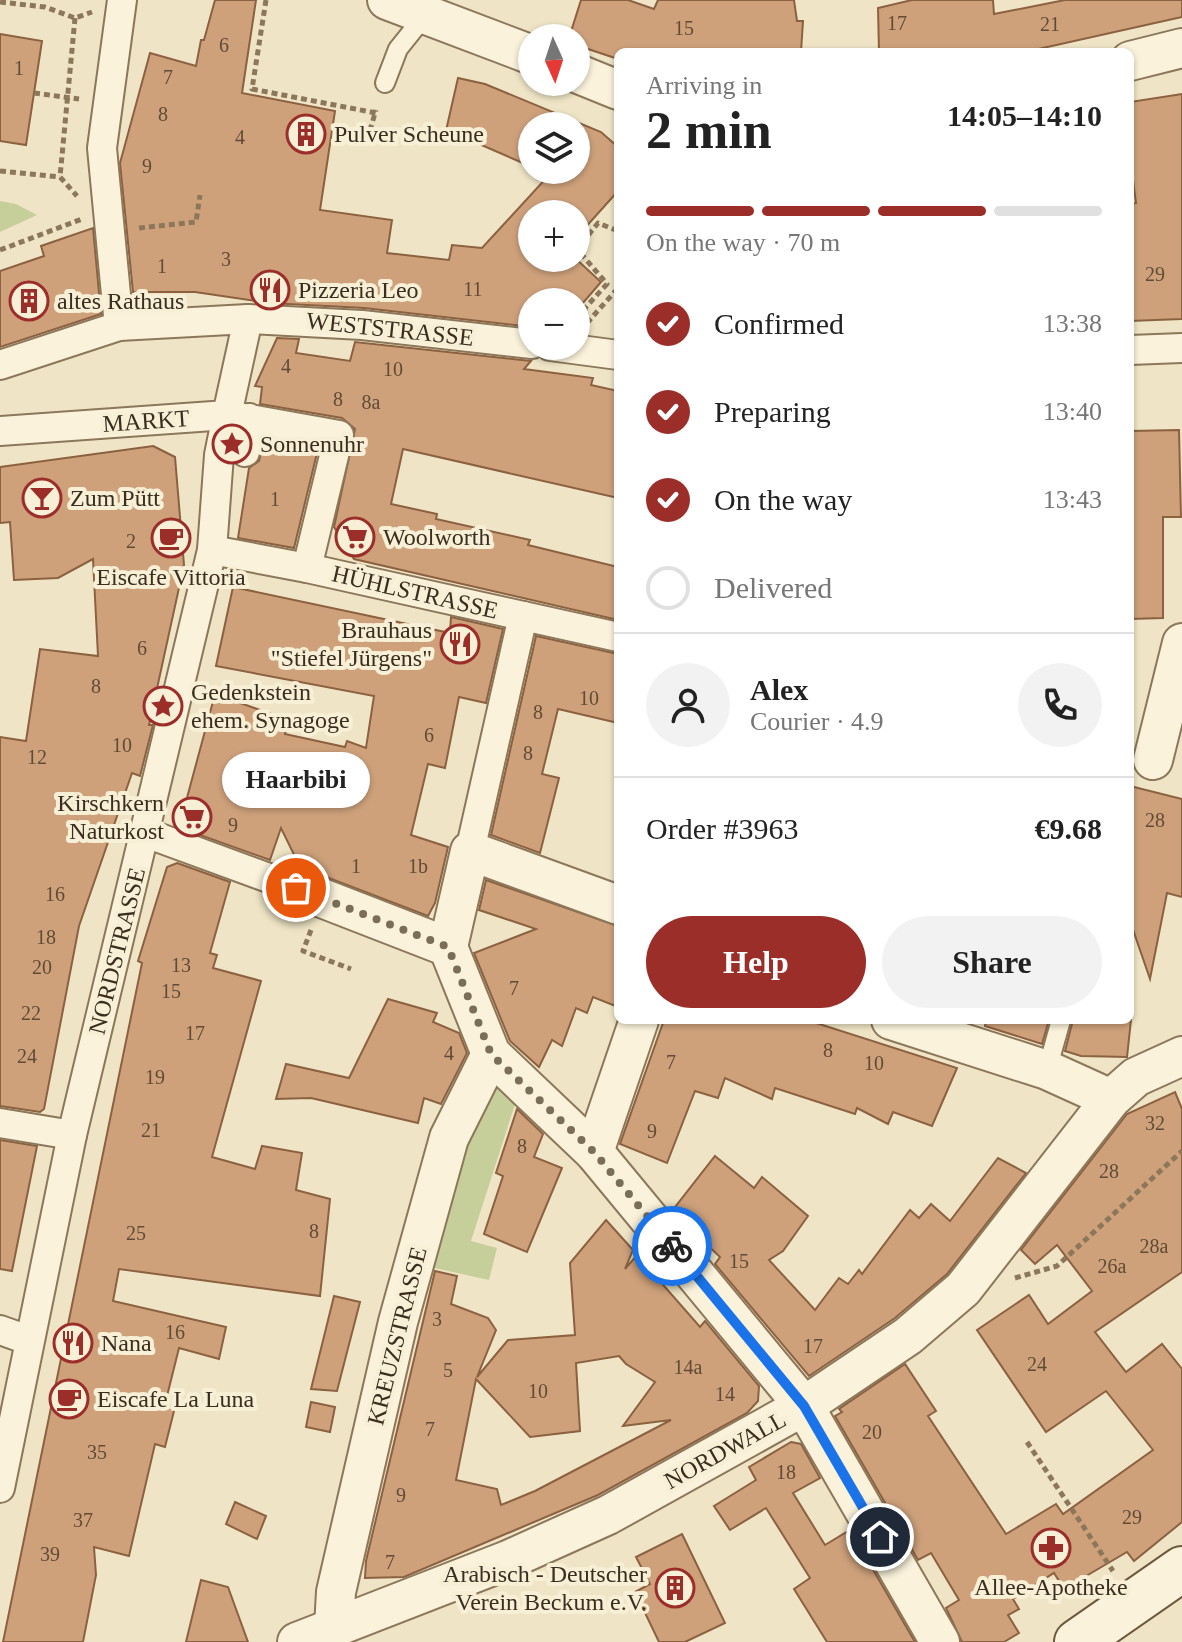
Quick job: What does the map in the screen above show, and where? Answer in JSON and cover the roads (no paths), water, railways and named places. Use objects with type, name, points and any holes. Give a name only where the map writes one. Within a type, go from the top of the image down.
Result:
[{"type":"main road","points":[[1084,1640],[1182,1569]]},
{"type":"street","points":[[119,326],[102,223],[102,148],[122,0]]},
{"type":"street","points":[[387,0],[518,50]]},
{"type":"street","points":[[1134,60],[1182,48]]},
{"type":"street","points":[[590,79],[614,88]]},
{"type":"street","points":[[0,365],[119,326],[248,319],[238,416],[245,452]]},
{"type":"street","name":"WESTSTRASSE","points":[[248,319],[362,325],[518,342]]},
{"type":"street","points":[[1134,350],[1182,348]]},
{"type":"street","points":[[590,351],[614,354]]},
{"type":"street","name":"MARKT","points":[[0,431],[238,416],[339,435],[307,568]]},
{"type":"street","name":"NORDSTRASSE","points":[[0,1488],[72,1135],[212,550],[219,455],[238,416]]},
{"type":"street","name":"HÜHLSTRASSE","points":[[212,550],[614,636]]},
{"type":"street","points":[[523,616],[448,947],[491,1054],[594,1152],[804,1406],[940,1642]]},
{"type":"street","points":[[1155,760],[1182,643]]},
{"type":"street","points":[[146,833],[448,947]]},
{"type":"street","points":[[470,851],[614,904]]},
{"type":"street","points":[[594,1152],[638,1024]]},
{"type":"street","points":[[903,1024],[1047,1070],[1111,1099]]},
{"type":"street","name":"KREUZSTRASSE","points":[[334,1627],[336,1592],[398,1322],[449,1138],[491,1054]]},
{"type":"street","name":"NORDWALL","points":[[297,1642],[508,1560],[608,1515],[804,1406],[908,1336],[963,1289],[1111,1099],[1136,1077],[1182,1056]]},
{"type":"street","points":[[0,1123],[72,1135]]},
{"type":"street","points":[[0,1330],[28,1340]]},
{"type":"lane","points":[[385,83],[398,49],[426,14]]},
{"type":"lane","points":[[1047,1070],[1060,1024]]},
{"type":"place","name":"Pulver Scheune","points":[[306,134]]},
{"type":"place","name":"Pizzeria Leo","points":[[270,290]]},
{"type":"place","name":"altes Rathaus","points":[[29,301]]},
{"type":"place","name":"Sonnenuhr","points":[[232,444]]},
{"type":"place","name":"Zum Pütt","points":[[42,498]]},
{"type":"place","name":"Woolworth","points":[[355,537]]},
{"type":"place","name":"Eiscafe Vittoria","points":[[171,538]]},
{"type":"place","name":"Brauhaus \"Stiefel Jürgens\"","points":[[460,644]]},
{"type":"place","name":"Gedenkstein ehem. Synagoge","points":[[163,706]]},
{"type":"place","name":"Kirschkern Naturkost","points":[[192,817]]},
{"type":"place","name":"Haarbibi","points":[[296,888]]},
{"type":"place","name":"Nana","points":[[73,1343]]},
{"type":"place","name":"Eiscafe La Luna","points":[[69,1399]]},
{"type":"place","name":"Allee-Apotheke","points":[[1051,1548]]},
{"type":"place","name":"Arabisch - Deutscher Verein Beckum e.V.","points":[[675,1588]]}]
